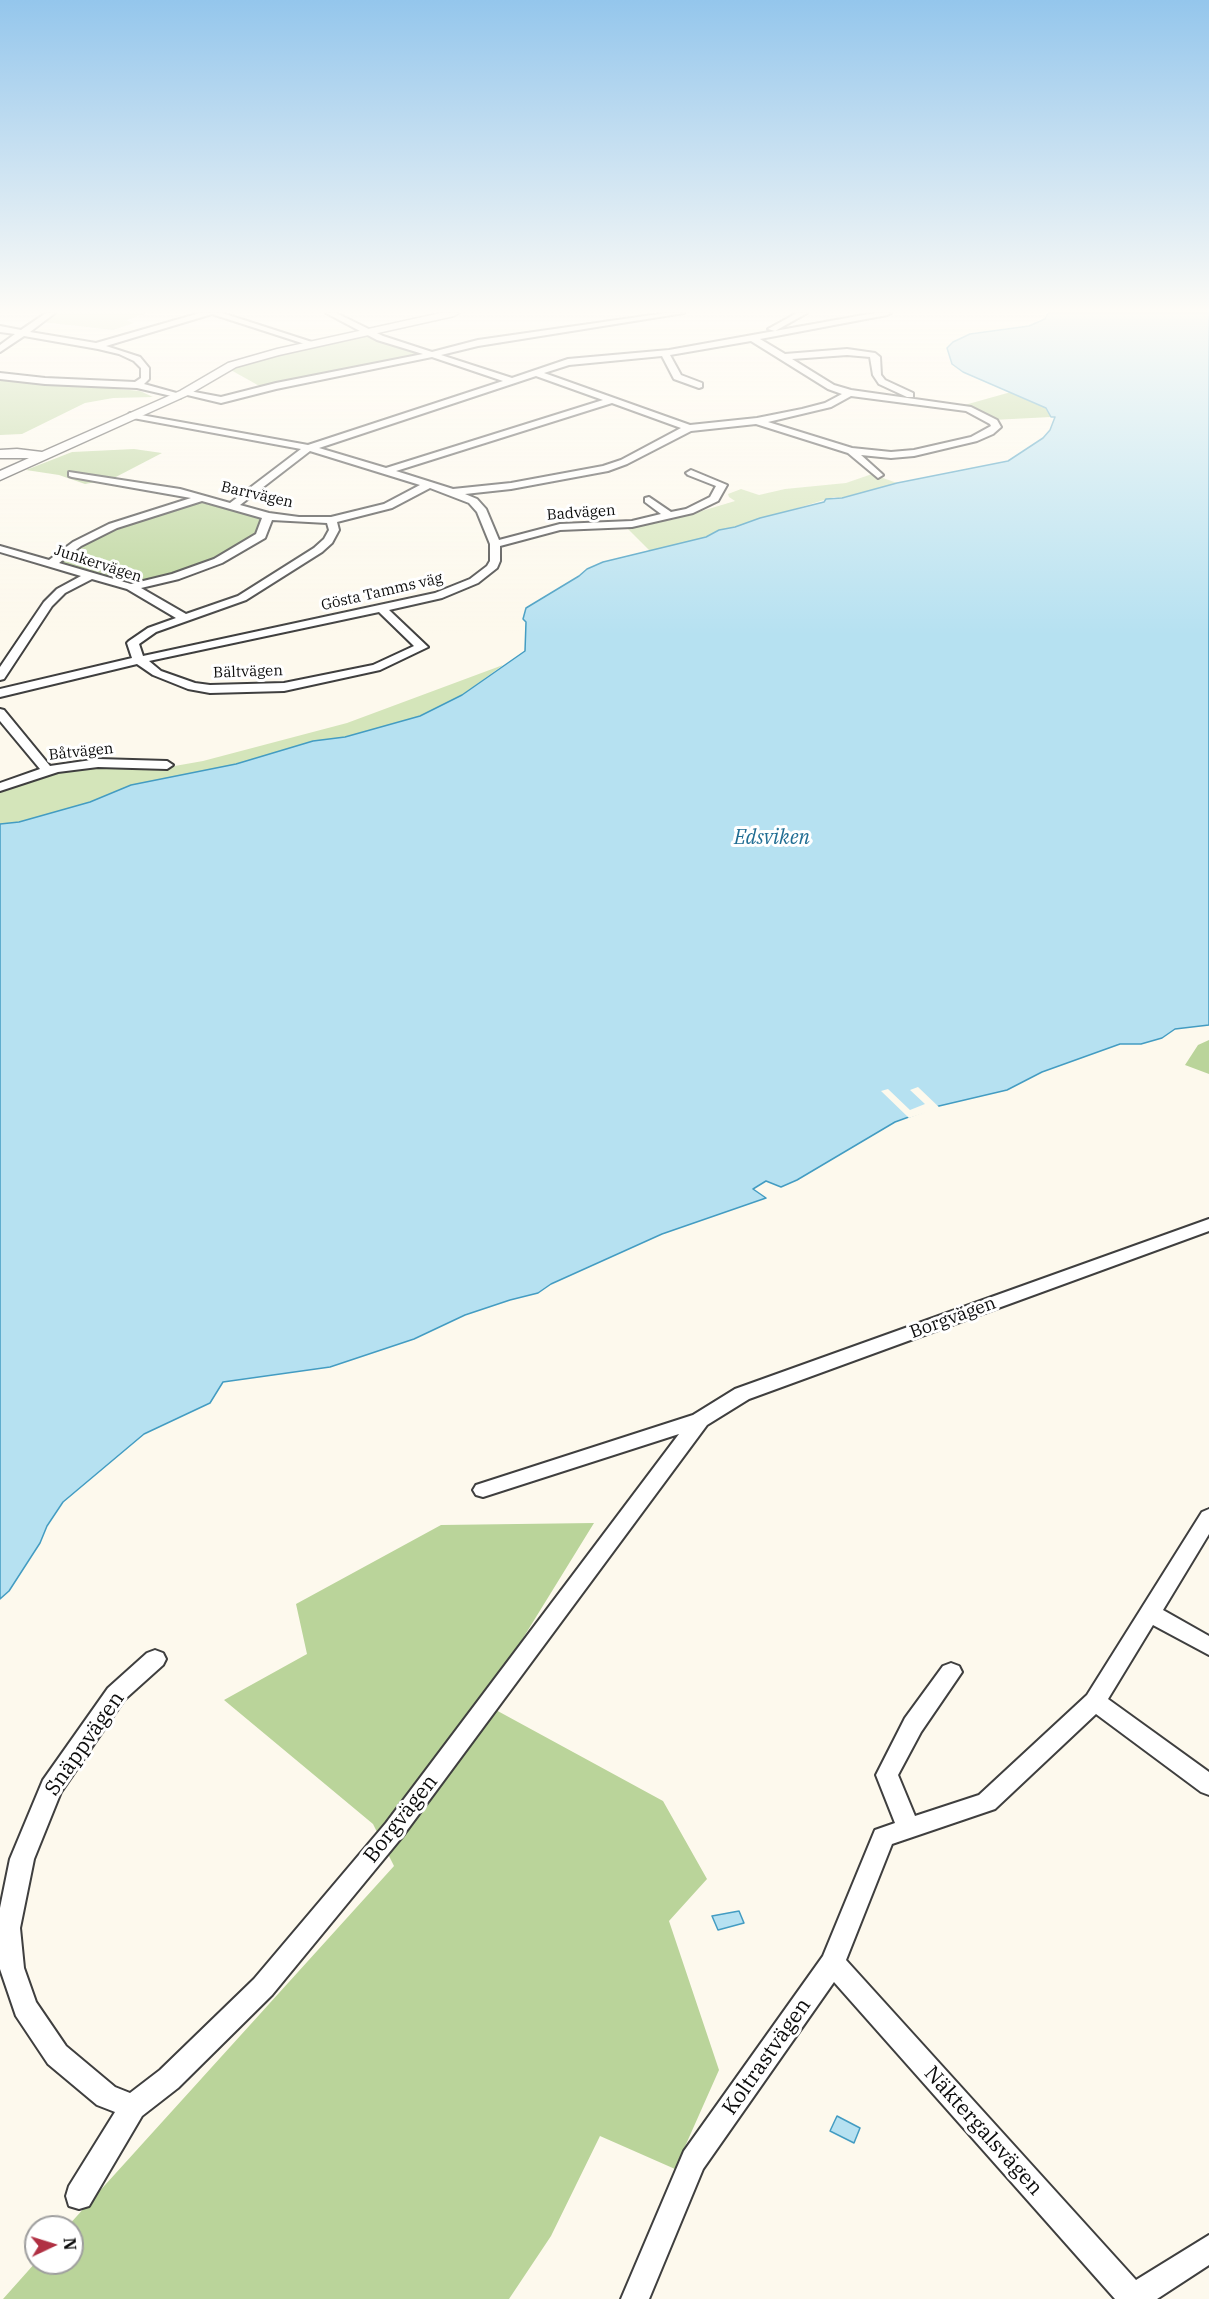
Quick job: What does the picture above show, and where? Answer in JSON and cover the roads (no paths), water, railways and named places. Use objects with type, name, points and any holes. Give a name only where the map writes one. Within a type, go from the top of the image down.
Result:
[{"type":"street","points":[[0,476],[122,420]]},
{"type":"street","points":[[162,420],[309,448],[453,492],[473,501],[482,511],[495,544]]},
{"type":"street","points":[[232,506],[309,448],[394,420]]},
{"type":"street","points":[[387,471],[548,420]]},
{"type":"street","points":[[668,420],[689,428]]},
{"type":"street","points":[[453,492],[511,486],[605,469],[624,462],[689,428],[760,420]]},
{"type":"street","points":[[757,421],[851,451],[891,455],[914,453],[974,439],[996,427],[991,420]]},
{"type":"street","points":[[851,451],[878,476]]},
{"type":"street","points":[[0,454],[42,456]]},
{"type":"street","name":"Badvägen","points":[[495,544],[560,527],[632,524],[670,516],[707,504],[714,499],[722,485],[691,473]]},
{"type":"street","name":"Barrvägen","points":[[72,474],[180,492],[268,516],[331,520],[388,506],[430,484]]},
{"type":"street","points":[[50,564],[77,543],[113,526],[201,498]]},
{"type":"street","points":[[649,500],[670,516]]},
{"type":"street","points":[[131,587],[175,577],[218,561],[261,536],[268,516]]},
{"type":"street","points":[[139,660],[133,643],[152,630],[183,617],[242,598],[318,550],[328,541],[334,530],[331,520]]},
{"type":"street","name":"Gösta Tamms väg","points":[[0,693],[139,660],[438,596],[480,578],[492,568],[495,561],[495,544]]},
{"type":"street","name":"Junkervägen","points":[[0,549],[131,587],[183,617]]},
{"type":"street","points":[[0,676],[48,604],[61,591],[89,576]]},
{"type":"street","name":"Bältvägen","points":[[139,660],[157,674],[192,686],[210,689],[284,687],[376,668],[422,647],[381,609]]},
{"type":"street","points":[[0,713],[48,771]]},
{"type":"street","name":"Båtvägen","points":[[0,787],[48,771],[98,764],[167,765]]},
{"type":"street","name":"Borgvägen","points":[[483,1490],[700,1420],[742,1394],[1209,1225]]},
{"type":"street","name":"Borgvägen","points":[[79,2196],[133,2107],[169,2079],[263,1987],[394,1830],[700,1420]]},
{"type":"street","name":"Koltrastvägen","points":[[635,2299],[693,2160],[833,1963],[883,1837],[987,1802],[1095,1701],[1209,1517]]},
{"type":"street","points":[[1151,1613],[1209,1646]]},
{"type":"street","name":"Snäppvägen","points":[[133,2107],[106,2096],[57,2055],[25,2008],[12,1968],[8,1928],[22,1859],[51,1787],[116,1694],[155,1659]]},
{"type":"street","points":[[909,1828],[887,1775],[913,1725],[951,1672]]},
{"type":"street","points":[[1095,1701],[1209,1785]]},
{"type":"street","name":"Näktergalsvägen","points":[[833,1963],[1133,2299]]},
{"type":"street","points":[[1133,2299],[1209,2249]]},
{"type":"water","name":"Edsviken","points":[[1054,420],[1209,420],[1209,1025],[1175,1029],[1162,1038],[1141,1044],[1120,1044],[1042,1072],[1007,1090],[939,1106],[895,1122],[797,1180],[781,1187],[766,1181],[753,1189],[766,1198],[662,1234],[551,1284],[538,1293],[465,1315],[414,1339],[330,1367],[223,1382],[210,1403],[144,1434],[63,1502],[9,1591],[0,1599],[0,824],[19,822],[90,802],[131,785],[236,764],[313,741],[345,737],[420,716],[462,695],[525,651],[526,622],[523,619],[526,608],[587,569],[603,562],[706,537],[719,530],[824,502],[826,499],[842,498],[897,483],[1008,461],[1043,438],[1050,430]]},
{"type":"water","points":[[739,1911],[744,1923],[718,1930],[712,1916]]},
{"type":"water","points":[[837,2116],[860,2128],[854,2143],[830,2131]]}]
